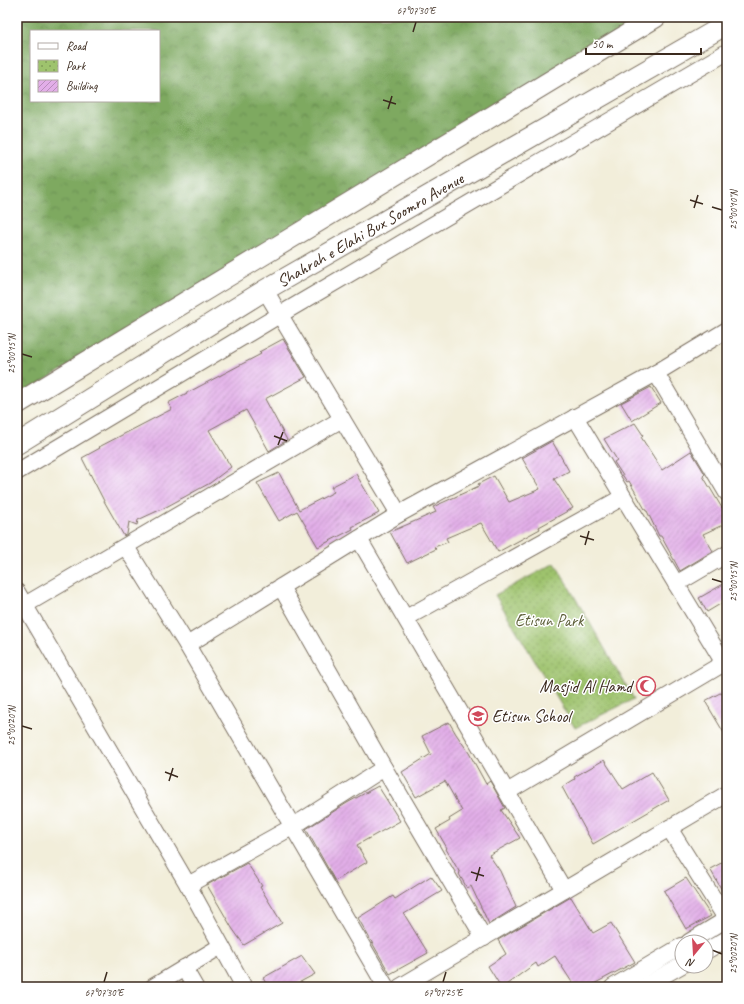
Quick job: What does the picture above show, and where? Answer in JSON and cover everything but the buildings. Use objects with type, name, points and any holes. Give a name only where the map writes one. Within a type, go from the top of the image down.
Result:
[{"type":"main road","name":"Shahrah e Elahi Bux Soomro Avenue","points":[[17,404],[656,17]]},
{"type":"main road","name":"Shahrah e Elahi Bux Soomro Avenue","points":[[17,444],[265,290],[727,24]]},
{"type":"street","points":[[17,472],[281,314],[727,52]]},
{"type":"street","points":[[265,290],[281,314],[342,420],[399,514]]},
{"type":"street","points":[[187,645],[399,514],[656,373],[727,330]]},
{"type":"street","points":[[656,373],[727,493]]},
{"type":"street","points":[[507,792],[725,665],[575,417]]},
{"type":"street","points":[[244,987],[188,885],[21,598],[126,547],[342,420]]},
{"type":"street","points":[[406,618],[623,497]]},
{"type":"street","points":[[360,538],[564,890]]},
{"type":"street","points":[[126,547],[187,645],[386,987]]},
{"type":"street","points":[[676,584],[727,554]]},
{"type":"street","points":[[281,587],[384,768],[484,938]]},
{"type":"street","points":[[188,885],[292,827],[384,768]]},
{"type":"street","points":[[400,987],[727,794]]},
{"type":"street","points":[[669,828],[727,919],[702,934]]},
{"type":"street","points":[[714,946],[727,939]]},
{"type":"street","points":[[153,987],[221,946]]},
{"type":"street","points":[[613,987],[674,951]]},
{"type":"street","points":[[184,968],[195,987]]},
{"type":"street","points":[[643,987],[674,970]]},
{"type":"green space","points":[[17,17],[652,17],[17,397]]},
{"type":"green space","name":"Etisun Park","points":[[555,563],[634,699],[575,728],[495,595]]},
{"type":"place","name":"Masjid Al Hamd","points":[[646,686]]},
{"type":"place","name":"Etisun School","points":[[478,716]]}]
